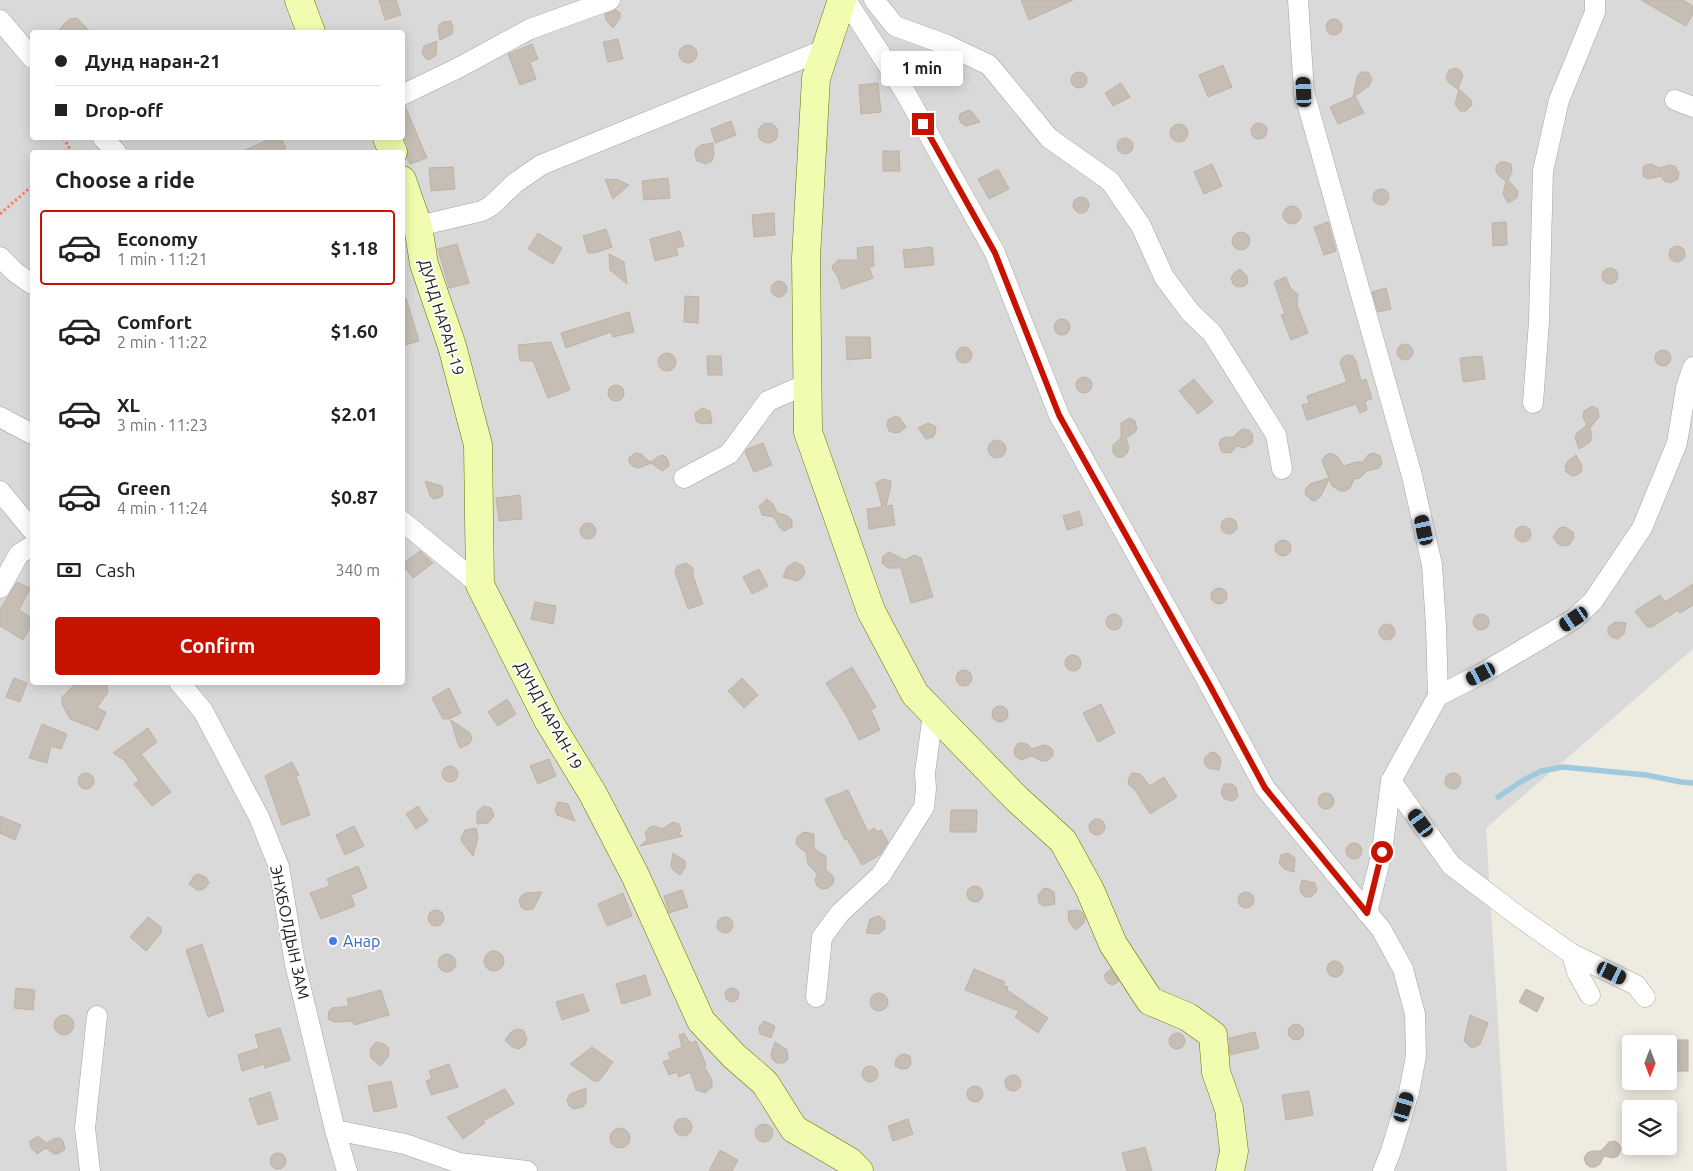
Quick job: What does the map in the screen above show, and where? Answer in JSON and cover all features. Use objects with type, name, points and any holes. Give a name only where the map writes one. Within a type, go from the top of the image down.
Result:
[{"type":"street","points":[[299,0],[310,30]]},
{"type":"street","points":[[405,93],[530,28],[610,0]]},
{"type":"street","points":[[842,0],[816,78],[806,258],[808,432],[871,610],[915,694],[1017,799],[1063,841],[1090,890],[1113,944],[1150,1000],[1188,1017],[1213,1036],[1216,1072],[1229,1109],[1234,1151],[1230,1171]]},
{"type":"street","points":[[846,0],[904,92],[995,253],[1059,415],[1265,788],[1381,929],[1403,969],[1415,1014],[1416,1056],[1409,1092],[1383,1171]]},
{"type":"street","points":[[874,0],[895,26],[947,45],[989,65],[1049,138],[1110,181],[1141,226],[1164,277],[1190,312],[1212,333],[1276,435],[1282,469]]},
{"type":"street","points":[[1298,0],[1304,92],[1412,476],[1432,565],[1438,696],[1391,781],[1382,852],[1367,913]]},
{"type":"street","points":[[1533,403],[1539,321],[1543,171],[1559,100],[1594,12],[1595,0]]},
{"type":"street","points":[[0,20],[30,56]]},
{"type":"street","points":[[418,226],[482,211],[491,206],[515,183],[541,165],[826,49]]},
{"type":"street","points":[[105,140],[114,150]]},
{"type":"street","name":"ДУНД НАРАН-19","points":[[405,189],[418,226],[424,264],[452,346],[478,445],[480,585],[548,720],[594,794],[635,875],[701,1021],[734,1056],[765,1084],[794,1129],[849,1161],[859,1171]]},
{"type":"street","points":[[0,257],[16,273],[30,283]]},
{"type":"street","points":[[1438,696],[1481,674],[1574,619],[1594,601],[1646,520],[1678,444],[1686,388],[1693,367]]},
{"type":"street","points":[[684,478],[729,454],[768,401],[807,384]]},
{"type":"street","points":[[0,417],[30,433]]},
{"type":"street","points":[[0,491],[30,528]]},
{"type":"street","points":[[405,523],[480,585]]},
{"type":"street","points":[[0,588],[19,554],[30,547]]},
{"type":"street","name":"ЭНХБОЛДЫН ЗАМ","points":[[182,685],[203,711],[259,817],[279,867],[294,964],[347,1171]]},
{"type":"street","points":[[816,997],[822,937],[840,913],[881,875],[924,807],[925,773],[933,714]]},
{"type":"street","points":[[1391,781],[1451,865],[1572,954],[1636,985],[1645,997]]},
{"type":"street","points":[[1572,954],[1576,972],[1590,995]]},
{"type":"street","points":[[90,1171],[85,1128],[97,1016]]},
{"type":"street","points":[[335,1130],[404,1144],[458,1163],[527,1171]]},
{"type":"path","points":[[64,140],[69,147],[66,150]]},
{"type":"path","points":[[0,214],[30,188]]},
{"type":"shaded area","points":[[0,0],[1693,0],[1693,649],[1486,828],[1507,1171],[0,1171]]},
{"type":"building","points":[[379,0],[396,0],[401,15],[385,20]]},
{"type":"building","points":[[1021,0],[1073,0],[1029,20]]},
{"type":"building","points":[[1641,0],[1683,0],[1693,6],[1693,14],[1686,26]]},
{"type":"building","points":[[616,10],[620,13],[620,18],[613,28],[606,20],[605,14]]},
{"type":"building","points":[[77,18],[88,30],[59,30],[69,19]]},
{"type":"building","points":[[1331,19],[1337,19],[1342,24],[1340,33],[1331,35],[1326,30],[1326,24]]},
{"type":"building","points":[[451,21],[452,34],[440,40],[439,25],[443,22]]},
{"type":"building","points":[[618,39],[623,59],[608,62],[603,42]]},
{"type":"building","points":[[437,41],[436,55],[429,60],[425,58],[422,52],[424,46]]},
{"type":"building","points":[[532,44],[538,59],[530,62],[536,79],[520,85],[508,54]]},
{"type":"building","points":[[684,45],[692,45],[697,50],[695,61],[684,63],[679,58],[679,50]]},
{"type":"building","points":[[1223,65],[1232,87],[1208,97],[1199,75]]},
{"type":"building","points":[[1456,68],[1461,71],[1463,76],[1458,89],[1449,83],[1446,78],[1449,70]]},
{"type":"building","points":[[1076,72],[1082,72],[1087,77],[1085,86],[1076,88],[1071,83],[1071,77]]},
{"type":"building","points":[[1362,72],[1368,72],[1372,79],[1369,86],[1355,96],[1364,113],[1338,124],[1330,107],[1353,97],[1357,77]]},
{"type":"building","points":[[878,83],[881,112],[861,114],[859,85]]},
{"type":"building","points":[[1121,83],[1130,97],[1113,106],[1105,93]]},
{"type":"building","points":[[1459,89],[1471,100],[1472,105],[1466,111],[1460,111],[1455,104]]},
{"type":"building","points":[[405,106],[427,158],[410,164],[407,157],[408,146],[405,140]]},
{"type":"building","points":[[969,110],[980,122],[966,126],[959,119],[960,114]]},
{"type":"building","points":[[731,121],[736,135],[715,143],[711,129]]},
{"type":"building","points":[[768,123],[775,126],[778,133],[775,140],[768,143],[761,140],[758,133],[761,126]]},
{"type":"building","points":[[1256,123],[1262,123],[1267,128],[1265,137],[1256,139],[1251,134],[1251,128]]},
{"type":"building","points":[[1175,124],[1183,124],[1188,129],[1186,140],[1175,142],[1170,137],[1170,129]]},
{"type":"building","points":[[1122,138],[1128,138],[1133,143],[1131,152],[1122,154],[1117,149],[1117,143]]},
{"type":"building","points":[[268,140],[282,140],[286,148],[282,150],[245,150]]},
{"type":"building","points":[[713,143],[714,155],[712,161],[706,164],[697,161],[696,149],[701,145]]},
{"type":"building","points":[[883,151],[899,151],[900,171],[883,171]]},
{"type":"building","points":[[1500,162],[1511,164],[1512,172],[1508,180],[1518,191],[1517,198],[1508,203],[1503,194],[1506,181],[1496,172],[1496,166]]},
{"type":"building","points":[[1212,164],[1222,186],[1204,194],[1194,172]]},
{"type":"building","points":[[1651,164],[1659,168],[1669,165],[1675,166],[1679,173],[1678,179],[1670,183],[1664,181],[1661,176],[1648,179],[1643,176],[1643,170],[1644,166]]},
{"type":"building","points":[[453,167],[455,189],[431,191],[429,168]]},
{"type":"building","points":[[998,169],[1009,189],[989,199],[978,179]]},
{"type":"building","points":[[668,178],[670,198],[644,200],[642,181]]},
{"type":"building","points":[[605,179],[618,180],[629,185],[613,199]]},
{"type":"building","points":[[1378,189],[1384,189],[1389,194],[1387,203],[1378,205],[1373,200],[1373,194]]},
{"type":"building","points":[[1078,197],[1084,197],[1089,202],[1087,211],[1078,213],[1073,208],[1073,202]]},
{"type":"building","points":[[1292,206],[1298,209],[1301,215],[1298,221],[1292,224],[1286,221],[1283,215],[1286,209]]},
{"type":"building","points":[[774,213],[775,235],[754,237],[752,215]]},
{"type":"building","points":[[1328,222],[1336,251],[1324,255],[1314,227]]},
{"type":"building","points":[[1506,222],[1507,245],[1493,246],[1492,223]]},
{"type":"building","points":[[606,229],[612,247],[588,253],[583,236]]},
{"type":"building","points":[[680,231],[684,246],[676,248],[678,255],[655,261],[650,239]]},
{"type":"building","points":[[1241,232],[1247,235],[1250,241],[1247,247],[1241,250],[1235,247],[1232,241],[1235,235]]},
{"type":"building","points":[[538,233],[562,248],[553,264],[528,249]]},
{"type":"building","points":[[457,244],[469,283],[449,288],[438,249]]},
{"type":"building","points":[[873,246],[874,266],[869,267],[873,278],[842,289],[832,266],[838,260],[858,260],[857,248]]},
{"type":"building","points":[[1674,246],[1680,246],[1685,251],[1683,260],[1674,262],[1669,257],[1669,251]]},
{"type":"building","points":[[932,247],[934,265],[905,268],[903,250]]},
{"type":"building","points":[[609,254],[624,262],[627,284],[610,270]]},
{"type":"building","points":[[1607,268],[1613,268],[1618,273],[1616,282],[1607,284],[1602,279],[1602,273]]},
{"type":"building","points":[[1240,269],[1247,276],[1248,282],[1245,286],[1237,287],[1233,284],[1231,278]]},
{"type":"building","points":[[1286,277],[1291,289],[1298,294],[1297,305],[1308,333],[1291,340],[1281,315],[1285,314],[1274,282]]},
{"type":"building","points":[[779,281],[785,283],[787,289],[785,295],[779,297],[773,295],[771,289],[773,283]]},
{"type":"building","points":[[1386,288],[1391,309],[1378,312],[1372,292]]},
{"type":"building","points":[[685,296],[699,297],[698,323],[684,322]]},
{"type":"building","points":[[405,298],[406,298],[419,341],[405,345]]},
{"type":"building","points":[[629,312],[634,332],[613,337],[611,332],[566,348],[561,333]]},
{"type":"building","points":[[1062,319],[1070,327],[1062,335],[1054,327]]},
{"type":"building","points":[[846,337],[870,337],[871,358],[847,360]]},
{"type":"building","points":[[551,342],[570,390],[548,398],[533,361],[520,361],[518,345]]},
{"type":"building","points":[[1402,344],[1408,344],[1413,349],[1411,358],[1402,360],[1397,355],[1397,349]]},
{"type":"building","points":[[964,347],[970,349],[972,355],[970,361],[964,363],[958,361],[956,355],[958,349]]},
{"type":"building","points":[[1660,350],[1666,350],[1671,355],[1669,364],[1660,366],[1655,361],[1655,355]]},
{"type":"building","points":[[667,353],[673,356],[676,362],[673,368],[667,371],[661,368],[658,362],[661,356]]},
{"type":"building","points":[[1347,355],[1353,356],[1356,361],[1361,381],[1366,379],[1372,399],[1365,401],[1367,410],[1360,413],[1356,404],[1307,420],[1302,405],[1309,403],[1307,396],[1347,382],[1340,363],[1342,358]]},
{"type":"building","points":[[707,356],[721,356],[722,375],[708,375]]},
{"type":"building","points":[[1482,356],[1485,379],[1463,382],[1460,358]]},
{"type":"building","points":[[1081,377],[1087,377],[1092,382],[1090,391],[1081,393],[1076,388],[1076,382]]},
{"type":"building","points":[[1194,379],[1213,402],[1198,414],[1179,391]]},
{"type":"building","points":[[616,385],[622,387],[624,393],[622,399],[616,401],[610,399],[608,393],[610,387]]},
{"type":"building","points":[[1592,406],[1598,409],[1599,417],[1590,428],[1592,437],[1590,442],[1579,449],[1575,437],[1587,425],[1583,417],[1584,411]]},
{"type":"building","points":[[702,408],[710,411],[712,423],[702,424],[696,421],[695,413]]},
{"type":"building","points":[[895,416],[900,418],[906,427],[900,432],[894,433],[889,431],[887,425],[888,420]]},
{"type":"building","points":[[1130,418],[1135,421],[1137,429],[1126,438],[1129,448],[1127,453],[1123,457],[1117,457],[1113,453],[1113,445],[1121,438],[1121,423]]},
{"type":"building","points":[[928,423],[935,426],[936,432],[933,437],[926,439],[918,428]]},
{"type":"building","points":[[1243,429],[1249,430],[1253,435],[1252,443],[1244,448],[1237,446],[1231,453],[1222,452],[1219,444],[1221,439],[1234,437]]},
{"type":"building","points":[[997,440],[1003,443],[1006,449],[1003,455],[997,458],[991,455],[988,449],[991,443]]},
{"type":"building","points":[[763,443],[772,465],[754,472],[745,452],[747,449]]},
{"type":"building","points":[[635,453],[641,454],[650,462],[661,455],[665,456],[669,466],[662,471],[651,463],[639,468],[634,467],[629,463],[629,458]]},
{"type":"building","points":[[1330,453],[1337,456],[1344,466],[1363,462],[1368,455],[1373,453],[1380,456],[1382,463],[1379,468],[1367,471],[1360,478],[1354,479],[1350,488],[1345,491],[1340,491],[1332,486],[1329,479],[1321,496],[1315,501],[1311,500],[1305,494],[1306,488],[1310,484],[1329,478],[1322,461]]},
{"type":"building","points":[[1576,455],[1582,470],[1579,474],[1573,476],[1566,472],[1565,466]]},
{"type":"building","points":[[883,479],[891,481],[886,506],[892,505],[895,525],[869,529],[867,509],[882,507],[876,483]]},
{"type":"building","points":[[425,481],[442,486],[443,494],[441,497],[434,499],[430,496]]},
{"type":"building","points":[[520,495],[522,519],[499,521],[496,498]]},
{"type":"building","points":[[767,499],[773,504],[777,513],[788,516],[792,520],[792,527],[784,531],[779,527],[774,517],[762,515],[759,506]]},
{"type":"building","points":[[1079,511],[1083,525],[1067,530],[1063,516]]},
{"type":"building","points":[[1226,518],[1232,518],[1237,523],[1235,532],[1226,534],[1221,529],[1221,523]]},
{"type":"building","points":[[588,523],[594,525],[596,531],[594,537],[588,539],[582,537],[580,531],[582,525]]},
{"type":"building","points":[[1520,526],[1526,526],[1531,531],[1529,540],[1520,542],[1515,537],[1515,531]]},
{"type":"building","points":[[1565,527],[1573,532],[1574,538],[1569,545],[1562,546],[1553,537],[1559,528]]},
{"type":"building","points":[[1280,540],[1286,540],[1291,545],[1289,554],[1280,556],[1275,551],[1275,545]]},
{"type":"building","points":[[420,551],[433,563],[413,578],[405,568],[405,562]]},
{"type":"building","points":[[889,552],[905,560],[914,555],[921,558],[933,597],[911,603],[901,568],[888,568],[882,563],[883,556]]},
{"type":"building","points":[[795,562],[803,566],[805,572],[802,578],[797,581],[783,577],[787,567]]},
{"type":"building","points":[[686,563],[693,568],[693,576],[703,604],[688,609],[675,572],[677,566]]},
{"type":"building","points":[[759,569],[768,586],[752,594],[743,577]]},
{"type":"building","points":[[17,582],[30,588],[19,610],[30,617],[30,628],[23,640],[0,626],[0,609]]},
{"type":"building","points":[[1693,584],[1693,605],[1680,613],[1678,610],[1652,627],[1647,627],[1635,611],[1660,595],[1665,602]]},
{"type":"building","points":[[1216,588],[1222,588],[1227,593],[1225,602],[1216,604],[1211,599],[1211,593]]},
{"type":"building","points":[[535,602],[556,606],[553,624],[531,619]]},
{"type":"building","points":[[1111,614],[1117,614],[1122,619],[1120,628],[1111,630],[1106,625],[1106,619]]},
{"type":"building","points":[[1478,614],[1484,614],[1489,619],[1487,628],[1478,630],[1473,625],[1473,619]]},
{"type":"building","points":[[1615,622],[1626,623],[1624,634],[1618,639],[1611,637],[1608,633],[1608,627]]},
{"type":"building","points":[[1387,624],[1393,626],[1395,632],[1393,638],[1387,640],[1381,638],[1379,632],[1381,626]]},
{"type":"building","points":[[1070,655],[1076,655],[1081,660],[1079,669],[1070,671],[1065,666],[1065,660]]},
{"type":"building","points":[[852,667],[876,707],[871,710],[880,730],[859,740],[826,683]]},
{"type":"building","points":[[961,670],[967,670],[972,675],[970,684],[961,686],[956,681],[956,675]]},
{"type":"building","points":[[14,678],[27,683],[20,702],[6,697]]},
{"type":"building","points":[[742,678],[758,695],[744,708],[728,691]]},
{"type":"building","points":[[74,685],[107,685],[108,692],[97,708],[106,712],[98,730],[70,719],[62,704],[62,697]]},
{"type":"building","points":[[449,688],[461,713],[449,719],[443,719],[432,698]]},
{"type":"building","points":[[507,699],[516,714],[498,726],[488,712]]},
{"type":"building","points":[[1101,704],[1115,733],[1098,742],[1083,713]]},
{"type":"building","points":[[997,706],[1003,706],[1008,711],[1006,720],[997,722],[992,717],[992,711]]},
{"type":"building","points":[[451,720],[470,733],[472,739],[469,744],[460,748]]},
{"type":"building","points":[[42,724],[67,734],[61,749],[51,746],[47,763],[29,758]]},
{"type":"building","points":[[148,728],[157,742],[141,754],[171,792],[152,806],[134,784],[139,780],[124,760],[113,753]]},
{"type":"building","points":[[1017,744],[1027,744],[1032,749],[1044,745],[1049,746],[1053,750],[1053,756],[1047,761],[1042,761],[1032,756],[1021,760],[1015,756],[1014,750]]},
{"type":"building","points":[[1211,752],[1216,753],[1220,757],[1219,770],[1208,768],[1204,763],[1205,757]]},
{"type":"building","points":[[549,759],[556,776],[538,784],[530,766]]},
{"type":"building","points":[[292,762],[299,775],[296,776],[310,815],[282,825],[265,776]]},
{"type":"building","points":[[447,766],[453,766],[458,771],[456,780],[447,782],[442,777],[442,771]]},
{"type":"building","points":[[86,773],[94,781],[86,789],[78,781]]},
{"type":"building","points":[[1132,773],[1140,774],[1150,786],[1164,777],[1177,797],[1150,814],[1136,791],[1129,785],[1128,780]]},
{"type":"building","points":[[1450,773],[1456,773],[1461,778],[1459,787],[1450,789],[1445,784],[1445,778]]},
{"type":"building","points":[[1224,784],[1232,784],[1236,787],[1238,797],[1233,801],[1224,799],[1221,792]]},
{"type":"building","points":[[848,790],[868,832],[874,828],[877,832],[881,830],[888,842],[880,855],[862,865],[847,839],[845,840],[825,799]]},
{"type":"building","points":[[1323,793],[1329,793],[1334,798],[1332,807],[1323,809],[1318,804],[1318,798]]},
{"type":"building","points":[[558,802],[568,804],[575,821],[557,815],[555,810]]},
{"type":"building","points":[[418,806],[428,821],[416,829],[406,814]]},
{"type":"building","points":[[483,806],[491,808],[494,816],[488,823],[477,824],[477,812]]},
{"type":"building","points":[[951,810],[977,810],[976,832],[950,832]]},
{"type":"building","points":[[0,816],[21,825],[15,840],[0,833]]},
{"type":"building","points":[[1094,819],[1100,819],[1105,824],[1103,833],[1094,835],[1089,830],[1089,824]]},
{"type":"building","points":[[673,822],[679,824],[681,830],[679,835],[683,836],[640,846],[647,840],[645,833],[650,827],[655,826],[662,829]]},
{"type":"building","points":[[354,826],[364,846],[345,855],[336,835]]},
{"type":"building","points":[[476,828],[478,838],[473,856],[461,838],[465,830]]},
{"type":"building","points":[[804,832],[814,834],[814,849],[826,856],[826,870],[834,879],[833,884],[828,888],[822,889],[817,886],[815,880],[817,874],[808,864],[806,852],[796,844],[797,837]]},
{"type":"building","points":[[1351,843],[1357,843],[1362,848],[1360,857],[1351,859],[1346,854],[1346,848]]},
{"type":"building","points":[[673,853],[685,861],[685,868],[680,875],[671,866]]},
{"type":"building","points":[[1288,853],[1295,858],[1294,872],[1284,869],[1279,863],[1281,855]]},
{"type":"building","points":[[358,866],[367,888],[351,895],[355,906],[321,919],[310,893],[330,886],[327,879]]},
{"type":"building","points":[[198,874],[206,877],[209,883],[202,890],[197,890],[189,884],[194,876]]},
{"type":"building","points":[[1302,880],[1315,883],[1317,891],[1311,897],[1305,897],[1301,893]]},
{"type":"building","points":[[972,886],[978,886],[983,891],[981,900],[972,902],[967,897],[967,891]]},
{"type":"building","points":[[1044,888],[1054,892],[1055,904],[1044,906],[1039,903],[1038,895]]},
{"type":"building","points":[[682,890],[688,907],[669,913],[664,896]]},
{"type":"building","points":[[542,892],[533,909],[525,910],[521,907],[519,901],[521,896],[526,893]]},
{"type":"building","points":[[1243,892],[1249,892],[1254,897],[1252,906],[1243,908],[1238,903],[1238,897]]},
{"type":"building","points":[[623,893],[632,916],[607,926],[598,904]]},
{"type":"building","points":[[433,910],[439,910],[444,915],[442,924],[433,926],[428,921],[428,915]]},
{"type":"building","points":[[1076,910],[1082,912],[1085,918],[1084,923],[1076,930],[1069,922],[1068,911]]},
{"type":"building","points":[[879,916],[885,921],[885,929],[878,934],[866,933],[870,919]]},
{"type":"building","points":[[148,917],[161,927],[161,933],[146,951],[130,937]]},
{"type":"building","points":[[722,917],[728,917],[733,922],[731,931],[722,933],[717,928],[717,922]]},
{"type":"building","points":[[202,944],[224,1011],[208,1017],[186,950]]},
{"type":"building","points":[[494,951],[501,954],[504,961],[501,968],[494,971],[487,968],[484,961],[487,954]]},
{"type":"building","points":[[447,954],[453,957],[456,963],[453,969],[447,972],[441,969],[438,963],[441,957]]},
{"type":"building","points":[[1332,961],[1338,961],[1343,966],[1341,975],[1332,977],[1327,972],[1327,966]]},
{"type":"building","points":[[974,969],[1005,982],[1003,986],[1008,987],[1007,990],[1048,1018],[1038,1033],[1015,1017],[1019,1011],[965,990]]},
{"type":"building","points":[[1111,969],[1119,981],[1113,985],[1105,979],[1105,974]]},
{"type":"building","points":[[645,975],[651,995],[622,1004],[616,984]]},
{"type":"building","points":[[16,988],[35,990],[33,1010],[14,1008]]},
{"type":"building","points":[[729,988],[735,988],[739,995],[735,1002],[729,1002],[725,998],[725,992]]},
{"type":"building","points":[[1526,989],[1544,998],[1537,1012],[1519,1002]]},
{"type":"building","points":[[381,990],[389,1015],[354,1025],[353,1021],[334,1022],[328,1019],[329,1011],[332,1008],[349,1006],[347,999]]},
{"type":"building","points":[[879,993],[885,996],[888,1002],[885,1008],[879,1011],[873,1008],[870,1002],[873,996]]},
{"type":"building","points":[[583,994],[589,1011],[562,1020],[556,1002]]},
{"type":"building","points":[[64,1015],[71,1018],[74,1025],[71,1032],[64,1035],[57,1032],[54,1025],[57,1018]]},
{"type":"building","points":[[1470,1015],[1488,1023],[1480,1044],[1475,1047],[1470,1047],[1464,1041]]},
{"type":"building","points":[[764,1021],[775,1026],[771,1038],[760,1034],[759,1027]]},
{"type":"building","points":[[1293,1024],[1299,1024],[1304,1029],[1302,1038],[1293,1040],[1288,1035],[1288,1029]]},
{"type":"building","points":[[280,1028],[290,1060],[265,1068],[264,1064],[242,1071],[238,1055],[259,1048],[255,1035]]},
{"type":"building","points":[[517,1029],[523,1030],[527,1038],[525,1045],[519,1049],[512,1047],[505,1040],[511,1032]]},
{"type":"building","points":[[1255,1032],[1259,1048],[1230,1055],[1229,1038]]},
{"type":"building","points":[[684,1033],[690,1043],[696,1041],[706,1065],[704,1066],[712,1080],[712,1087],[705,1093],[696,1090],[690,1072],[679,1077],[677,1072],[669,1075],[663,1062],[671,1059],[668,1053],[682,1047],[679,1035]]},
{"type":"building","points":[[1174,1033],[1180,1033],[1185,1038],[1183,1047],[1174,1049],[1169,1044],[1169,1038]]},
{"type":"building","points":[[1678,1040],[1688,1040],[1688,1071],[1678,1071]]},
{"type":"building","points":[[376,1042],[388,1047],[389,1052],[388,1057],[380,1066],[371,1058],[370,1053],[371,1048]]},
{"type":"building","points":[[775,1042],[787,1050],[788,1059],[784,1063],[776,1063],[772,1059],[771,1054]]},
{"type":"building","points":[[592,1047],[613,1062],[599,1081],[594,1081],[570,1064]]},
{"type":"building","points":[[900,1055],[910,1056],[911,1064],[908,1068],[901,1069],[895,1066],[896,1059]]},
{"type":"building","points":[[449,1064],[458,1087],[431,1095],[426,1081],[432,1079],[429,1071]]},
{"type":"building","points":[[870,1066],[876,1068],[878,1074],[876,1080],[870,1082],[864,1080],[862,1074],[864,1068]]},
{"type":"building","points":[[1010,1075],[1016,1075],[1021,1080],[1019,1089],[1010,1091],[1005,1086],[1005,1080]]},
{"type":"building","points":[[391,1081],[397,1107],[374,1112],[368,1086]]},
{"type":"building","points":[[972,1086],[978,1086],[983,1091],[981,1100],[972,1102],[967,1097],[967,1091]]},
{"type":"building","points":[[586,1088],[586,1102],[583,1107],[574,1109],[569,1106],[567,1100],[570,1094]]},
{"type":"building","points":[[505,1089],[514,1104],[483,1121],[485,1123],[463,1139],[447,1117]]},
{"type":"building","points":[[1309,1091],[1313,1115],[1286,1120],[1282,1095]]},
{"type":"building","points":[[270,1092],[278,1119],[258,1125],[249,1099]]},
{"type":"building","points":[[679,1118],[687,1118],[692,1123],[690,1134],[679,1136],[674,1131],[674,1123]]},
{"type":"building","points":[[908,1119],[913,1134],[893,1141],[888,1126]]},
{"type":"building","points":[[760,1124],[768,1124],[773,1129],[771,1140],[760,1142],[755,1137],[755,1129]]},
{"type":"building","points":[[620,1128],[627,1131],[630,1138],[627,1145],[620,1148],[613,1145],[610,1138],[613,1131]]},
{"type":"building","points":[[38,1136],[46,1143],[60,1138],[65,1149],[58,1154],[54,1154],[46,1148],[37,1154],[29,1142]]},
{"type":"building","points":[[1615,1141],[1621,1149],[1618,1156],[1613,1158],[1604,1156],[1600,1164],[1595,1167],[1590,1167],[1586,1164],[1584,1158],[1587,1153],[1601,1151],[1609,1142]]},
{"type":"building","points":[[1145,1147],[1152,1171],[1127,1171],[1122,1153]]},
{"type":"building","points":[[720,1150],[738,1160],[732,1171],[709,1171]]},
{"type":"building","points":[[278,1153],[284,1155],[286,1161],[284,1167],[278,1169],[272,1167],[270,1161],[272,1155]]},
{"type":"waterway","points":[[1498,797],[1541,771],[1563,767],[1646,775],[1693,783]]},
{"type":"place","name":"Анар","points":[[333,941]]},
{"type":"route","points":[[923,124],[995,253],[1059,415],[1265,788],[1367,913],[1382,852]]}]
